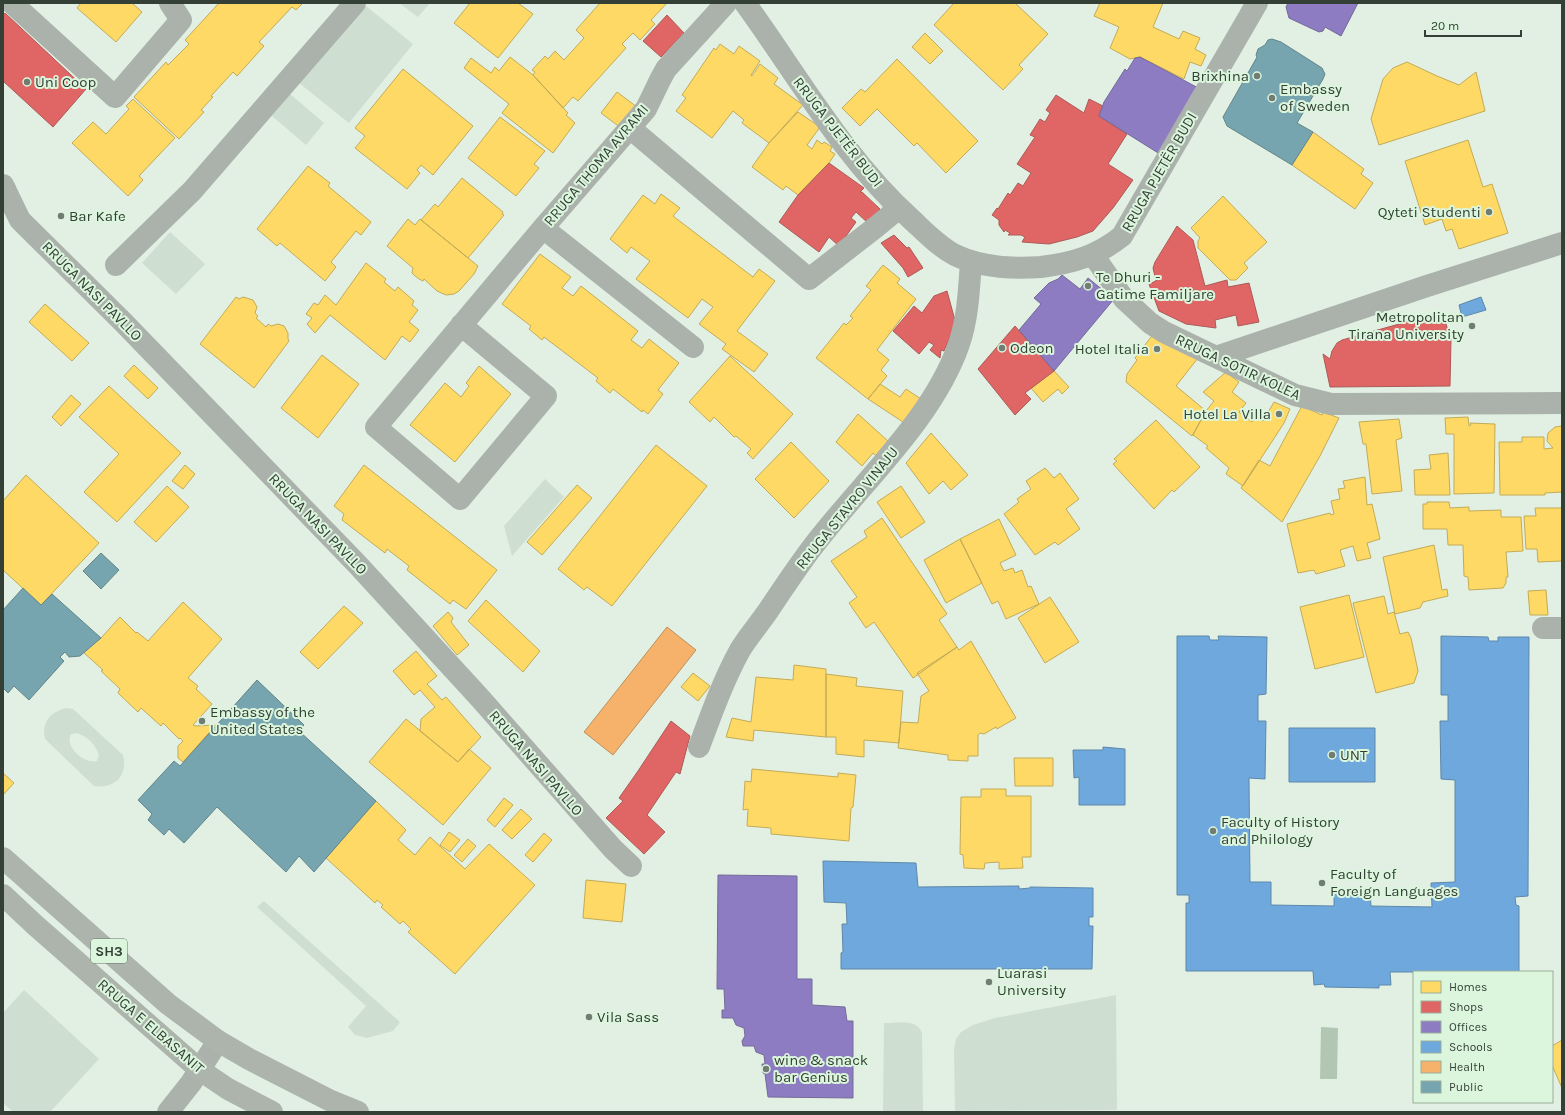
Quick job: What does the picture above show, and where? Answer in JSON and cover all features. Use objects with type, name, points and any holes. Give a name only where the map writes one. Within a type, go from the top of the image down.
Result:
[{"type":"main road","name":"RRUGA E ELBASANIT","points":[[3,858],[168,1004],[218,1040],[249,1059],[331,1101],[358,1112]]},
{"type":"main road","name":"RRUGA E ELBASANIT","points":[[3,895],[200,1070],[228,1089],[272,1112]]},
{"type":"street","points":[[12,3],[115,97],[181,20],[170,3]]},
{"type":"street","points":[[116,265],[192,192],[355,3]]},
{"type":"street","name":"RRUGA THOMA AVRAMI","points":[[461,325],[546,396],[460,499],[376,427],[461,325],[543,228],[646,109],[666,69],[726,3]]},
{"type":"street","name":"RRUGA PJETËR BUDI","points":[[745,3],[788,67],[852,154],[898,208],[930,237],[956,255],[971,261],[992,266],[1019,269],[1071,262],[1094,255],[1107,248],[1122,236],[1257,3]]},
{"type":"street","points":[[630,128],[809,279],[898,208]]},
{"type":"street","name":"RRUGA NASI PAVLLO","points":[[4,187],[20,220],[128,328],[357,564],[484,703],[613,849],[631,866]]},
{"type":"street","points":[[543,228],[693,347]]},
{"type":"street","points":[[1216,357],[1427,286],[1562,243]]},
{"type":"street","name":"RRUGA SOTIR KOLEA","points":[[1094,255],[1124,299],[1150,323],[1177,340],[1295,395],[1331,404],[1562,403]]},
{"type":"street","name":"RRUGA STAVRO VINAJU","points":[[699,748],[721,690],[740,650],[810,549],[902,440],[945,377],[959,344],[964,325],[971,261]]},
{"type":"street","points":[[168,1112],[200,1070],[218,1040]]},
{"type":"shaded area","points":[[399,3],[430,3],[418,17]]},
{"type":"shaded area","points":[[366,6],[413,44],[349,123],[299,83]]},
{"type":"shaded area","points":[[290,94],[324,123],[306,145],[272,116]]},
{"type":"shaded area","points":[[170,232],[205,264],[176,294],[142,263]]},
{"type":"shaded area","points":[[545,479],[564,497],[512,556],[504,526]]},
{"type":"shaded area","points":[[66,708],[73,709],[123,755],[124,769],[118,780],[108,785],[94,786],[45,739],[44,728],[48,719],[55,712]],"holes":[[[77,733],[91,741],[95,747],[99,755],[97,761],[92,762],[82,758],[73,749],[70,744],[71,734]]]},
{"type":"shaded area","points":[[264,901],[400,1022],[393,1031],[367,1038],[355,1035],[348,1027],[366,1006],[257,907]]},
{"type":"shaded area","points":[[24,990],[99,1059],[50,1112],[13,1112],[3,1103],[3,1013]]},
{"type":"shaded area","points":[[1116,995],[1117,1110],[955,1111],[954,1049],[956,1039],[961,1032],[973,1025],[995,1018]]},
{"type":"shaded area","points":[[884,1023],[911,1023],[916,1025],[922,1033],[923,1112],[883,1112]]},
{"type":"shaded area","points":[[1321,1027],[1338,1028],[1337,1079],[1320,1079]]},
{"type":"building: Homes","points":[[81,3],[132,3],[142,12],[116,42],[77,8]]},
{"type":"building: Homes","points":[[219,3],[303,3],[296,10],[292,7],[259,42],[264,46],[237,76],[233,72],[211,96],[213,97],[201,110],[204,112],[179,139],[134,97],[166,62],[168,65],[189,44],[185,40]]},
{"type":"building: Homes","points":[[470,3],[518,3],[533,14],[498,58],[454,23]]},
{"type":"building: Homes","points":[[600,3],[667,3],[651,20],[655,24],[640,40],[633,33],[622,44],[626,48],[578,101],[573,97],[563,108],[533,75],[535,72],[532,70],[545,56],[548,59],[555,51],[564,60],[584,38],[576,30]]},
{"type":"building: Homes","points":[[954,3],[1015,3],[1048,34],[1019,65],[1023,69],[1003,90],[934,25]]},
{"type":"building: Homes","points":[[1100,3],[1163,3],[1153,27],[1179,39],[1183,31],[1200,38],[1195,49],[1206,55],[1201,66],[1190,62],[1184,79],[1140,57],[1130,59],[1110,48],[1119,27],[1094,16]]},
{"type":"building: Homes","points":[[925,33],[943,51],[930,64],[912,47]]},
{"type":"building: Homes","points":[[720,44],[734,54],[739,46],[760,61],[751,75],[752,76],[760,64],[778,78],[774,84],[803,105],[769,143],[742,123],[744,120],[733,111],[712,138],[676,111],[686,98],[682,95],[714,48],[716,50]]},
{"type":"building: Homes","points":[[510,57],[533,75],[568,113],[566,115],[575,123],[553,153],[502,113],[509,104],[464,68],[471,58],[491,73],[495,67],[499,71]]},
{"type":"building: Homes","points":[[897,59],[978,141],[946,173],[917,143],[914,146],[877,109],[860,126],[842,108],[861,89],[865,92]]},
{"type":"building: Homes","points":[[1407,62],[1459,85],[1476,72],[1485,111],[1379,145],[1371,119],[1383,79],[1393,68]]},
{"type":"building: Homes","points":[[403,69],[473,126],[433,175],[421,165],[417,170],[420,173],[407,189],[355,148],[365,136],[355,128]]},
{"type":"building: Homes","points":[[617,92],[637,107],[621,128],[601,113]]},
{"type":"building: Homes","points":[[133,99],[175,138],[139,176],[143,180],[128,196],[72,143],[93,122],[106,134],[129,109],[126,106]]},
{"type":"building: Homes","points":[[798,112],[820,127],[807,145],[812,149],[817,140],[822,144],[824,142],[832,147],[830,151],[835,154],[829,163],[798,195],[786,186],[783,190],[752,167],[769,143]]},
{"type":"building: Homes","points":[[500,117],[545,151],[534,164],[539,168],[516,196],[468,158]]},
{"type":"building: Homes","points":[[1313,132],[1364,169],[1361,174],[1373,183],[1355,209],[1292,165]]},
{"type":"building: Homes","points":[[1468,140],[1483,187],[1492,184],[1508,233],[1459,249],[1452,229],[1446,231],[1442,219],[1425,225],[1405,161]]},
{"type":"building: Homes","points":[[308,166],[330,183],[328,186],[371,222],[361,235],[356,231],[331,262],[336,267],[325,281],[280,243],[277,246],[257,229]]},
{"type":"building: Homes","points":[[462,178],[503,212],[502,214],[504,215],[468,258],[421,220],[435,204],[438,207]]},
{"type":"building: Homes","points":[[661,194],[680,208],[673,216],[753,277],[759,269],[775,281],[737,331],[768,354],[754,372],[722,349],[726,344],[699,324],[713,307],[702,299],[688,318],[636,279],[650,261],[631,247],[627,253],[610,239],[643,195],[655,204]]},
{"type":"building: Homes","points":[[1223,196],[1267,242],[1244,263],[1248,268],[1236,280],[1230,280],[1198,248],[1198,241],[1200,238],[1191,228]]},
{"type":"building: Homes","points":[[408,219],[415,225],[420,219],[478,266],[474,274],[459,291],[454,294],[446,295],[437,291],[424,279],[423,281],[414,275],[412,273],[413,268],[387,246]]},
{"type":"building: Homes","points":[[540,254],[571,277],[562,288],[573,296],[581,286],[638,331],[631,340],[642,348],[649,339],[679,363],[658,390],[663,394],[648,414],[643,410],[642,412],[613,389],[610,393],[596,381],[598,378],[544,337],[542,340],[529,329],[531,326],[502,304]]},
{"type":"building: Homes","points":[[366,263],[386,279],[384,282],[395,291],[398,287],[414,301],[412,305],[418,310],[409,322],[419,330],[410,342],[402,336],[385,360],[330,315],[315,333],[307,324],[312,318],[306,314],[314,303],[318,305],[325,295],[336,305]]},
{"type":"building: Homes","points":[[883,265],[900,279],[897,283],[916,299],[877,350],[889,360],[881,370],[887,376],[868,399],[816,358],[844,323],[846,325],[853,318],[850,316],[871,290],[866,286]]},
{"type":"building: Homes","points":[[236,297],[239,299],[243,297],[253,300],[257,307],[255,313],[258,316],[256,318],[266,327],[268,324],[271,326],[278,324],[284,326],[288,333],[289,341],[254,388],[200,344]]},
{"type":"building: Homes","points":[[45,304],[89,343],[72,361],[29,322]]},
{"type":"building: Homes","points":[[1154,333],[1198,358],[1176,386],[1206,411],[1192,436],[1126,382],[1127,374],[1137,360],[1135,358]]},
{"type":"building: Homes","points":[[322,355],[359,384],[318,438],[281,408]]},
{"type":"building: Homes","points":[[730,356],[793,414],[753,459],[747,453],[751,449],[736,436],[734,437],[714,417],[710,422],[689,402]]},
{"type":"building: Homes","points":[[134,365],[158,388],[148,399],[124,376]]},
{"type":"building: Homes","points":[[479,366],[511,394],[455,462],[410,425],[445,383],[461,397],[469,386],[466,383]]},
{"type":"building: Homes","points":[[1054,371],[1069,387],[1062,394],[1058,389],[1043,402],[1031,388]]},
{"type":"building: Homes","points":[[1226,372],[1239,382],[1232,392],[1246,403],[1239,412],[1252,422],[1255,416],[1263,421],[1274,402],[1290,409],[1284,423],[1243,486],[1226,474],[1229,468],[1206,448],[1208,446],[1193,435],[1206,411],[1214,401],[1203,392]]},
{"type":"building: Homes","points":[[880,384],[900,397],[906,389],[921,399],[903,422],[868,399]]},
{"type":"building: Homes","points":[[109,386],[181,453],[117,522],[84,492],[119,454],[79,417]]},
{"type":"building: Homes","points":[[71,395],[81,404],[61,426],[52,417]]},
{"type":"building: Homes","points":[[1302,406],[1322,415],[1323,412],[1339,418],[1320,456],[1282,522],[1241,488],[1259,460],[1270,466]]},
{"type":"building: Homes","points":[[858,414],[888,441],[876,456],[873,453],[862,466],[836,442]]},
{"type":"building: Homes","points":[[1468,417],[1469,426],[1471,425],[1470,423],[1495,424],[1494,493],[1454,494],[1454,434],[1446,434],[1445,418]]},
{"type":"building: Homes","points":[[1399,419],[1402,438],[1396,440],[1402,491],[1372,494],[1366,444],[1363,444],[1359,422]]},
{"type":"building: Homes","points":[[1156,420],[1200,467],[1174,492],[1172,490],[1154,509],[1113,464],[1117,461],[1114,459]]},
{"type":"building: Homes","points":[[1562,426],[1562,492],[1545,493],[1545,495],[1500,495],[1499,442],[1522,442],[1522,437],[1544,437],[1544,449],[1553,448],[1547,441],[1548,433],[1555,427]]},
{"type":"building: Homes","points":[[931,433],[968,475],[951,490],[943,481],[929,494],[906,463]]},
{"type":"building: Homes","points":[[791,442],[829,481],[794,518],[755,479]]},
{"type":"building: Homes","points":[[656,445],[707,486],[612,606],[587,587],[584,590],[558,569]]},
{"type":"building: Homes","points":[[1448,453],[1450,495],[1415,495],[1414,470],[1431,469],[1429,455]]},
{"type":"building: Homes","points":[[185,465],[195,474],[183,489],[172,481]]},
{"type":"building: Homes","points":[[364,465],[497,570],[466,609],[453,600],[450,604],[407,570],[409,566],[387,549],[385,553],[342,520],[344,514],[334,506]]},
{"type":"building: Homes","points":[[1045,468],[1054,478],[1060,473],[1079,499],[1066,509],[1080,529],[1058,545],[1055,542],[1035,555],[1004,514],[1019,502],[1017,499],[1031,489],[1026,481]]},
{"type":"building: Homes","points":[[26,475],[99,543],[41,605],[3,570],[3,501]]},
{"type":"building: Homes","points":[[1365,477],[1367,505],[1372,504],[1380,539],[1367,543],[1371,558],[1357,561],[1353,546],[1340,550],[1345,566],[1316,574],[1314,570],[1298,573],[1287,524],[1330,513],[1331,515],[1334,514],[1331,501],[1340,499],[1338,489],[1345,488],[1343,481]]},
{"type":"building: Homes","points":[[577,485],[592,498],[542,555],[527,542]]},
{"type":"building: Homes","points":[[167,486],[189,507],[156,542],[134,522]]},
{"type":"building: Homes","points":[[901,486],[925,522],[901,538],[877,502]]},
{"type":"building: Homes","points":[[1427,502],[1449,502],[1450,508],[1469,507],[1469,511],[1501,510],[1501,517],[1521,517],[1523,551],[1506,552],[1508,577],[1506,577],[1506,583],[1503,588],[1469,590],[1468,577],[1464,576],[1463,545],[1448,545],[1447,529],[1423,529],[1423,504],[1427,504]]},
{"type":"building: Homes","points":[[1535,508],[1562,508],[1562,561],[1538,562],[1537,549],[1526,549],[1524,516],[1536,516]]},
{"type":"building: Homes","points":[[882,518],[947,614],[939,620],[957,647],[913,678],[874,622],[866,628],[849,603],[857,597],[831,561],[867,537],[864,531]]},
{"type":"building: Homes","points":[[999,519],[1016,555],[1000,563],[1004,571],[1013,568],[1015,573],[1022,570],[1028,587],[1031,586],[1039,604],[1006,619],[998,601],[992,604],[960,539]]},
{"type":"building: Homes","points":[[960,539],[982,583],[946,603],[924,560]]},
{"type":"building: Homes","points":[[1434,545],[1442,590],[1447,589],[1448,596],[1423,602],[1420,608],[1395,614],[1383,557]]},
{"type":"building: Homes","points":[[1546,590],[1548,615],[1530,615],[1528,591]]},
{"type":"building: Homes","points":[[1349,595],[1364,657],[1315,669],[1300,607]]},
{"type":"building: Homes","points":[[1384,596],[1388,614],[1394,612],[1400,634],[1408,632],[1411,638],[1418,671],[1414,683],[1376,693],[1353,603]]},
{"type":"building: Homes","points":[[1050,597],[1079,642],[1045,663],[1018,618]]},
{"type":"building: Homes","points":[[486,600],[540,651],[523,672],[468,621]]},
{"type":"building: Homes","points":[[183,602],[222,639],[188,678],[198,686],[196,689],[212,704],[193,725],[216,725],[183,762],[178,758],[178,746],[183,741],[163,723],[161,726],[141,708],[138,712],[118,693],[120,689],[101,671],[103,670],[83,652],[101,638],[120,617],[136,633],[137,632],[148,641]]},
{"type":"building: Homes","points":[[344,606],[363,623],[318,669],[300,652]]},
{"type":"building: Homes","points":[[448,612],[453,618],[451,622],[469,645],[457,655],[433,626]]},
{"type":"building: Homes","points":[[971,641],[1016,718],[997,729],[996,727],[984,734],[980,733],[978,735],[978,756],[968,756],[968,761],[948,760],[948,755],[898,748],[901,722],[918,723],[921,696],[929,691],[917,673],[957,647],[959,650]]},
{"type":"building: Homes","points":[[416,651],[437,676],[427,684],[442,700],[446,697],[481,737],[458,762],[420,731],[421,719],[435,707],[420,690],[414,695],[393,671]]},
{"type":"building: Homes","points":[[794,665],[826,669],[826,737],[754,730],[753,741],[726,737],[732,718],[751,722],[756,677],[793,680]]},
{"type":"building: Homes","points":[[693,673],[710,686],[698,701],[681,687]]},
{"type":"building: Homes","points":[[826,674],[857,678],[856,686],[903,691],[899,743],[864,740],[864,757],[836,754],[836,737],[826,737]]},
{"type":"building: Homes","points":[[406,719],[458,762],[469,749],[491,768],[443,825],[369,762]]},
{"type":"building: Homes","points":[[1014,758],[1053,758],[1053,786],[1015,786]]},
{"type":"building: Homes","points":[[752,769],[838,777],[838,773],[856,775],[853,807],[851,808],[849,841],[771,834],[771,828],[747,826],[748,809],[743,810],[745,781],[751,782]]},
{"type":"building: Homes","points":[[3,773],[14,783],[3,795]]},
{"type":"building: Homes","points":[[981,789],[1006,789],[1006,796],[1031,796],[1031,857],[1022,857],[1023,868],[999,869],[999,862],[985,863],[984,869],[964,868],[963,855],[960,854],[961,797],[981,797]]},
{"type":"building: Homes","points":[[504,798],[513,805],[495,827],[487,820]]},
{"type":"building: Homes","points":[[376,801],[406,830],[398,840],[415,855],[430,837],[465,869],[489,844],[535,885],[455,974],[408,932],[411,929],[403,921],[400,924],[381,907],[383,905],[377,900],[375,903],[326,858]]},
{"type":"building: Homes","points":[[521,809],[532,819],[512,839],[502,830]]},
{"type":"building: Homes","points":[[449,832],[460,840],[450,852],[440,845]]},
{"type":"building: Homes","points":[[544,833],[552,840],[533,862],[525,855]]},
{"type":"building: Homes","points":[[468,839],[476,846],[462,862],[454,855]]},
{"type":"building: Homes","points":[[586,880],[626,884],[622,922],[583,918]]},
{"type":"building: Homes","points":[[1562,1040],[1562,1088],[1553,1067],[1553,1045]]},
{"type":"building: Shops","points":[[5,13],[86,89],[53,127],[3,81],[3,15]]},
{"type":"building: Shops","points":[[667,15],[684,33],[661,57],[643,41]]},
{"type":"building: Shops","points":[[1056,95],[1084,113],[1089,99],[1103,106],[1099,116],[1127,134],[1108,164],[1133,180],[1113,208],[1093,231],[1077,237],[1049,244],[1022,242],[1025,237],[1021,235],[1008,235],[1010,233],[1005,230],[1004,232],[999,225],[999,220],[992,215],[997,208],[998,209],[1008,193],[1010,195],[1018,183],[1023,186],[1031,173],[1017,164],[1035,137],[1030,135],[1040,119],[1045,122],[1050,113],[1046,110]]},
{"type":"building: Shops","points":[[829,163],[864,188],[860,192],[862,192],[880,209],[868,223],[856,212],[851,218],[856,222],[839,246],[829,237],[819,252],[779,222],[798,195]]},
{"type":"building: Shops","points":[[1177,226],[1193,240],[1205,286],[1227,280],[1228,287],[1249,283],[1259,322],[1238,326],[1236,315],[1215,320],[1216,328],[1186,324],[1159,311],[1149,284],[1156,281],[1153,268],[1155,262]]},
{"type":"building: Shops","points":[[894,235],[907,248],[909,247],[923,268],[908,277],[903,268],[881,243]]},
{"type":"building: Shops","points":[[947,291],[956,324],[944,351],[941,350],[940,358],[930,350],[934,345],[929,342],[919,354],[893,331],[914,306],[922,313],[934,296]]},
{"type":"building: Shops","points":[[1442,312],[1451,339],[1450,386],[1330,387],[1323,354],[1330,359],[1332,351],[1337,343],[1342,340]]},
{"type":"building: Shops","points":[[1015,326],[1054,371],[1025,393],[1031,399],[1015,415],[978,369]]},
{"type":"building: Shops","points":[[671,721],[690,736],[680,774],[676,772],[647,815],[665,832],[644,854],[606,818],[623,801],[619,798]]},
{"type":"building: Offices","points":[[1288,3],[1358,3],[1341,36],[1325,27],[1323,31],[1319,32],[1289,18],[1286,7]]},
{"type":"building: Offices","points":[[1140,57],[1204,91],[1163,156],[1099,116],[1104,102],[1125,69],[1127,71],[1135,58]]},
{"type":"building: Offices","points":[[1062,275],[1080,289],[1088,278],[1114,299],[1054,371],[1019,330],[1041,304],[1034,298],[1049,283],[1058,279]]},
{"type":"building: Offices","points":[[718,875],[797,876],[797,979],[812,979],[812,1005],[845,1007],[847,1021],[853,1021],[853,1098],[768,1097],[762,1064],[765,1064],[764,1055],[756,1052],[754,1046],[743,1046],[742,1041],[745,1036],[744,1028],[736,1025],[733,1018],[722,1018],[722,1010],[725,1010],[724,989],[717,989]]},
{"type":"building: Schools","points":[[1481,297],[1486,310],[1462,317],[1459,305]]},
{"type":"building: Schools","name":"Faculty of History and Philology","points":[[1177,636],[1209,636],[1210,640],[1219,640],[1218,636],[1267,637],[1266,694],[1258,695],[1258,721],[1266,721],[1265,779],[1249,778],[1250,882],[1271,882],[1271,905],[1334,906],[1334,891],[1370,892],[1371,906],[1432,907],[1431,883],[1455,882],[1455,780],[1441,779],[1440,721],[1448,721],[1448,695],[1441,695],[1441,636],[1488,637],[1489,641],[1498,641],[1498,637],[1529,637],[1528,896],[1515,897],[1516,905],[1519,906],[1519,971],[1390,972],[1391,985],[1379,985],[1379,988],[1325,987],[1324,984],[1314,985],[1313,971],[1186,971],[1186,903],[1189,903],[1189,895],[1177,895]]},
{"type":"building: Schools","name":"UNT","points":[[1289,728],[1375,728],[1375,782],[1289,782]]},
{"type":"building: Schools","points":[[1103,747],[1125,749],[1125,805],[1079,805],[1079,777],[1074,778],[1073,750],[1103,750]]},
{"type":"building: Schools","points":[[823,861],[916,863],[918,887],[1019,886],[1019,889],[1030,887],[1093,888],[1093,917],[1089,917],[1089,926],[1093,926],[1092,969],[841,969],[841,953],[843,952],[842,924],[847,924],[846,903],[824,902]]},
{"type":"building: Health","points":[[667,627],[696,650],[613,755],[584,732]]},
{"type":"building: Public","name":"Embassy of Sweden","points":[[1272,39],[1281,42],[1322,68],[1325,74],[1297,123],[1313,132],[1292,165],[1227,126],[1223,117],[1257,57],[1256,55],[1258,49],[1265,45],[1268,40]]},
{"type":"building: Public","points":[[101,553],[119,570],[101,589],[83,571]]},
{"type":"building: Public","points":[[23,588],[41,605],[52,594],[101,638],[80,656],[69,657],[65,652],[60,657],[64,661],[29,700],[14,686],[8,693],[3,688],[3,610]]},
{"type":"building: Public","points":[[257,680],[304,725],[299,731],[376,801],[314,872],[299,856],[286,872],[217,807],[184,843],[169,829],[164,835],[148,820],[152,814],[138,800],[174,761],[180,766]]},
{"type":"place","name":"Brixhina","points":[[1257,76]]},
{"type":"place","name":"Uni Coop","points":[[27,82]]},
{"type":"place","name":"Embassy of Sweden","points":[[1272,98]]},
{"type":"place","name":"Qyteti Studenti","points":[[1489,212]]},
{"type":"place","name":"Bar Kafe","points":[[61,216]]},
{"type":"place","name":"Te Dhuri - Gatime Familjare","points":[[1088,286]]},
{"type":"place","name":"Metropolitan Tirana University","points":[[1472,326]]},
{"type":"place","name":"Odeon","points":[[1002,348]]},
{"type":"place","name":"Hotel Italia","points":[[1157,349]]},
{"type":"place","name":"Hotel La Villa","points":[[1279,414]]},
{"type":"place","name":"Embassy of the United States","points":[[202,721]]},
{"type":"place","name":"UNT","points":[[1332,755]]},
{"type":"place","name":"Faculty of History and Philology","points":[[1213,831]]},
{"type":"place","name":"Faculty of Foreign Languages","points":[[1322,883]]},
{"type":"place","name":"Luarasi University","points":[[989,982]]},
{"type":"place","name":"Vila Sass","points":[[589,1017]]},
{"type":"place","name":"wine & snack bar Genius","points":[[766,1069]]}]
